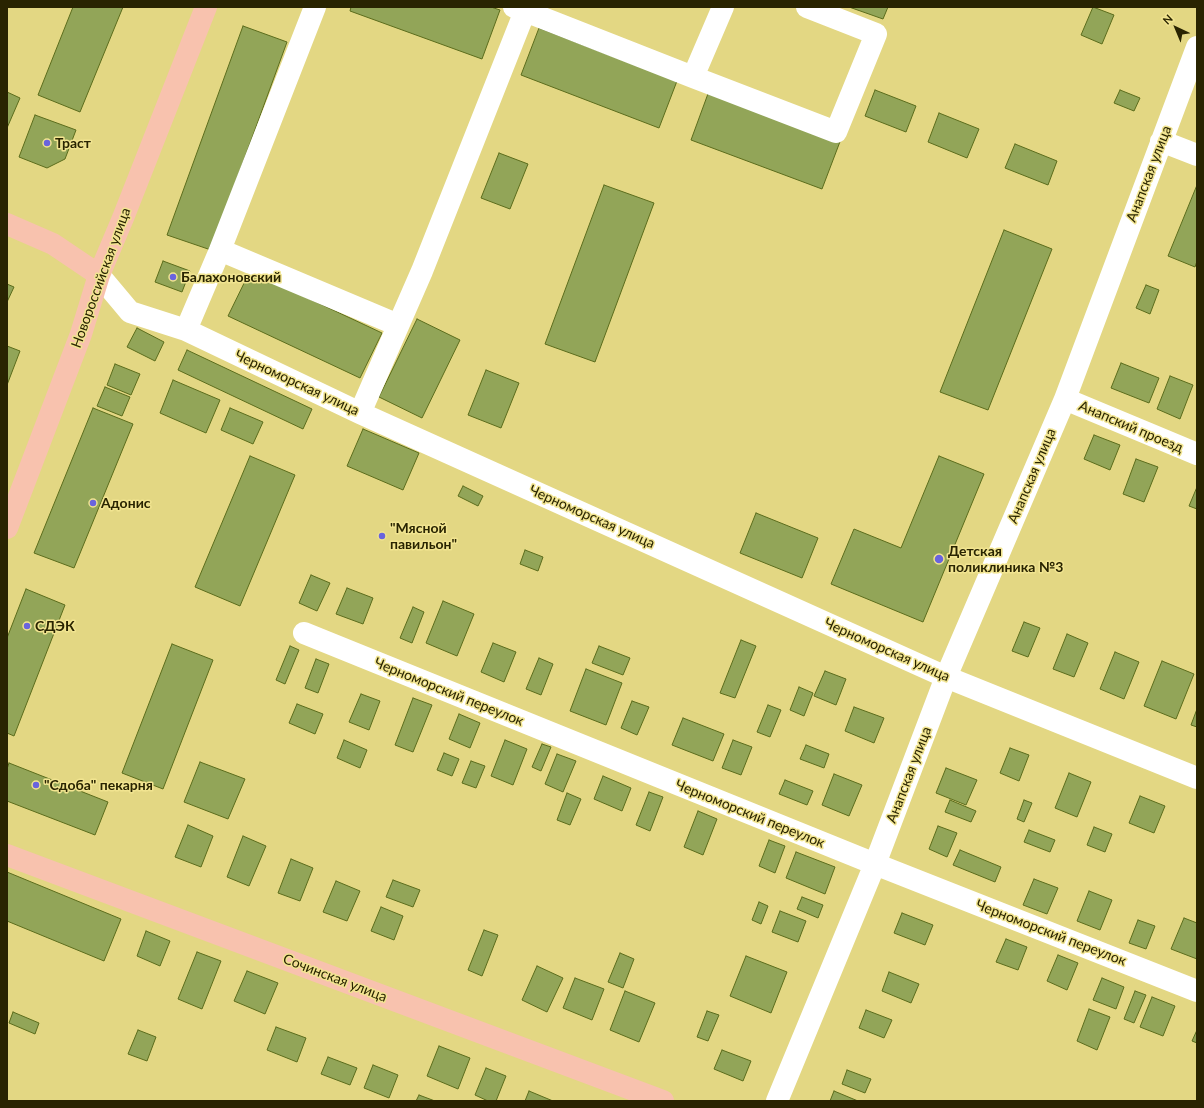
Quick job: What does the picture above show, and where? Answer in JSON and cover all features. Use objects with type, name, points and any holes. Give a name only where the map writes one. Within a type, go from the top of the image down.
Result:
[{"type":"main road","name":"Новороссийская улица","points":[[7,528],[80,334],[99,275],[206,7]]},
{"type":"main road","name":"Черноморская улица","points":[[7,224],[53,244],[99,275]]},
{"type":"main road","name":"Сочинская улица","points":[[7,855],[662,1101]]},
{"type":"street","points":[[186,330],[220,250],[315,7]]},
{"type":"street","points":[[693,77],[723,7]]},
{"type":"street","points":[[360,413],[422,271],[522,8],[693,77],[836,132],[876,34],[807,7]]},
{"type":"street","name":"Анапская улица","points":[[777,1101],[875,864],[946,677],[1065,399],[1197,47]]},
{"type":"street","points":[[1161,142],[1197,155]]},
{"type":"street","points":[[220,250],[398,325]]},
{"type":"street","name":"Черноморская улица","points":[[99,275],[130,312],[186,330],[360,413],[946,677],[1197,778]]},
{"type":"street","name":"Анапский проезд","points":[[1065,399],[1197,454]]},
{"type":"street","name":"Черноморский переулок","points":[[304,633],[875,864],[1197,991]]},
{"type":"building","points":[[73,7],[123,7],[80,112],[38,95]]},
{"type":"building","points":[[351,7],[491,7],[500,10],[482,59],[350,11]]},
{"type":"building","points":[[849,7],[888,7],[883,19]]},
{"type":"building","points":[[1093,7],[1114,15],[1102,44],[1081,35]]},
{"type":"building","points":[[243,26],[287,42],[211,250],[167,235]]},
{"type":"building","points":[[539,28],[677,81],[659,128],[521,75]]},
{"type":"building","points":[[875,90],[916,106],[906,132],[865,116]]},
{"type":"building","points":[[1120,90],[1140,98],[1134,111],[1114,103]]},
{"type":"building","points":[[709,91],[841,139],[822,189],[691,140]]},
{"type":"building","points":[[7,92],[20,98],[7,128]]},
{"type":"building","points":[[939,113],[979,129],[967,158],[928,142]]},
{"type":"building","name":"Траст","points":[[35,115],[76,130],[65,159],[47,168],[19,157]]},
{"type":"building","points":[[1015,144],[1057,161],[1048,185],[1005,168]]},
{"type":"building","points":[[499,153],[528,164],[510,209],[481,198]]},
{"type":"building","points":[[604,185],[654,203],[595,362],[545,344]]},
{"type":"building","points":[[1197,185],[1197,261],[1195,267],[1168,256]]},
{"type":"building","points":[[1004,230],[1052,249],[988,410],[940,392]]},
{"type":"building","name":"Балахоновский","points":[[163,261],[190,271],[182,292],[155,282]]},
{"type":"building","points":[[250,271],[382,333],[360,378],[228,316]]},
{"type":"building","points":[[7,284],[14,287],[7,302]]},
{"type":"building","points":[[1146,285],[1159,290],[1150,314],[1136,308]]},
{"type":"building","points":[[417,319],[460,340],[422,418],[379,397]]},
{"type":"building","points":[[137,328],[164,342],[155,361],[127,347]]},
{"type":"building","points":[[7,346],[20,351],[7,385]]},
{"type":"building","points":[[187,350],[312,409],[303,429],[178,370]]},
{"type":"building","points":[[1121,363],[1159,378],[1149,403],[1111,388]]},
{"type":"building","points":[[115,364],[140,374],[131,395],[107,385]]},
{"type":"building","points":[[486,370],[519,383],[501,428],[468,415]]},
{"type":"building","points":[[1170,376],[1193,385],[1180,419],[1157,409]]},
{"type":"building","points":[[173,380],[220,400],[206,433],[160,413]]},
{"type":"building","points":[[105,387],[130,397],[122,416],[97,406]]},
{"type":"building","points":[[93,408],[133,424],[74,568],[34,553]]},
{"type":"building","points":[[230,408],[263,422],[253,444],[221,430]]},
{"type":"building","points":[[363,429],[419,453],[403,490],[347,466]]},
{"type":"building","points":[[1094,435],[1120,445],[1110,470],[1084,459]]},
{"type":"building","points":[[250,456],[295,475],[240,606],[195,587]]},
{"type":"building","points":[[939,456],[984,474],[923,622],[831,584],[854,529],[901,548]]},
{"type":"building","points":[[1136,459],[1158,467],[1144,502],[1123,494]]},
{"type":"building","points":[[463,486],[483,496],[478,506],[458,496]]},
{"type":"building","points":[[1197,487],[1197,509],[1189,506]]},
{"type":"building","points":[[756,513],[818,538],[802,578],[740,553]]},
{"type":"building","points":[[525,550],[543,557],[538,571],[520,564]]},
{"type":"building","points":[[311,575],[330,583],[317,611],[299,603]]},
{"type":"building","points":[[347,588],[373,598],[363,624],[336,614]]},
{"type":"building","points":[[26,589],[65,605],[14,736],[7,733],[7,638]]},
{"type":"building","points":[[443,601],[474,614],[457,656],[426,643]]},
{"type":"building","points":[[413,607],[424,612],[412,643],[400,638]]},
{"type":"building","points":[[1024,622],[1040,628],[1028,657],[1012,651]]},
{"type":"building","points":[[1067,634],[1088,643],[1074,677],[1053,669]]},
{"type":"building","points":[[741,640],[756,646],[735,698],[720,693]]},
{"type":"building","points":[[493,643],[516,652],[504,682],[481,672]]},
{"type":"building","points":[[172,644],[213,660],[163,789],[122,773]]},
{"type":"building","points":[[290,646],[299,650],[285,684],[276,680]]},
{"type":"building","points":[[599,646],[630,658],[623,675],[592,663]]},
{"type":"building","points":[[1115,652],[1139,662],[1124,699],[1100,689]]},
{"type":"building","points":[[539,658],[553,664],[541,695],[526,689]]},
{"type":"building","points":[[316,659],[329,664],[318,693],[305,688]]},
{"type":"building","points":[[1162,661],[1194,674],[1176,719],[1144,706]]},
{"type":"building","points":[[586,669],[622,683],[606,725],[570,711]]},
{"type":"building","points":[[825,671],[846,679],[836,705],[814,696]]},
{"type":"building","points":[[799,687],[813,693],[804,716],[790,710]]},
{"type":"building","points":[[361,694],[380,701],[369,730],[349,722]]},
{"type":"building","points":[[413,698],[432,705],[413,752],[395,745]]},
{"type":"building","points":[[632,701],[649,707],[637,735],[621,728]]},
{"type":"building","points":[[297,704],[323,714],[315,734],[289,723]]},
{"type":"building","points":[[768,705],[781,710],[770,737],[757,732]]},
{"type":"building","points":[[854,707],[884,718],[874,743],[845,731]]},
{"type":"building","points":[[1197,709],[1197,727],[1191,725]]},
{"type":"building","points":[[459,714],[480,723],[470,748],[449,739]]},
{"type":"building","points":[[683,718],[724,734],[713,761],[672,745]]},
{"type":"building","points":[[344,740],[367,750],[360,768],[337,758]]},
{"type":"building","points":[[505,740],[527,749],[513,785],[491,776]]},
{"type":"building","points":[[733,740],[752,747],[741,775],[722,768]]},
{"type":"building","points":[[542,744],[551,747],[541,771],[532,767]]},
{"type":"building","points":[[806,745],[829,754],[824,768],[800,759]]},
{"type":"building","points":[[1010,748],[1029,755],[1019,781],[1000,773]]},
{"type":"building","points":[[444,753],[459,759],[452,776],[437,770]]},
{"type":"building","points":[[557,754],[576,761],[563,792],[545,784]]},
{"type":"building","points":[[471,761],[485,766],[476,788],[462,783]]},
{"type":"building","points":[[200,762],[245,779],[228,819],[184,802]]},
{"type":"building","name":"\"Сдоба\" пекарня","points":[[9,763],[108,802],[95,835],[7,801],[7,769]]},
{"type":"building","points":[[946,768],[977,780],[966,805],[936,793]]},
{"type":"building","points":[[1069,773],[1091,782],[1077,817],[1055,808]]},
{"type":"building","points":[[834,774],[862,785],[849,816],[822,805]]},
{"type":"building","points":[[603,776],[631,788],[622,811],[594,799]]},
{"type":"building","points":[[785,780],[813,791],[807,805],[779,794]]},
{"type":"building","points":[[649,792],[663,797],[650,831],[636,825]]},
{"type":"building","points":[[567,793],[581,799],[570,825],[557,820]]},
{"type":"building","points":[[1140,796],[1165,806],[1154,833],[1129,823]]},
{"type":"building","points":[[950,800],[976,811],[971,822],[945,812]]},
{"type":"building","points":[[1024,800],[1032,803],[1024,822],[1017,819]]},
{"type":"building","points":[[698,811],[717,819],[703,855],[684,847]]},
{"type":"building","points":[[188,825],[213,836],[201,867],[175,857]]},
{"type":"building","points":[[938,826],[957,833],[947,857],[929,849]]},
{"type":"building","points":[[1094,827],[1112,834],[1105,852],[1087,845]]},
{"type":"building","points":[[1029,830],[1055,840],[1050,852],[1024,842]]},
{"type":"building","points":[[243,836],[266,846],[249,886],[227,877]]},
{"type":"building","points":[[769,840],[785,846],[775,873],[759,866]]},
{"type":"building","points":[[960,850],[1001,867],[995,882],[953,865]]},
{"type":"building","points":[[796,852],[835,867],[825,894],[786,878]]},
{"type":"building","points":[[291,859],[313,868],[300,901],[278,893]]},
{"type":"building","points":[[7,872],[121,919],[104,961],[7,921]]},
{"type":"building","points":[[1034,879],[1058,888],[1047,914],[1023,905]]},
{"type":"building","points":[[393,880],[420,890],[413,907],[386,897]]},
{"type":"building","points":[[336,881],[360,891],[347,921],[323,912]]},
{"type":"building","points":[[1089,891],[1112,900],[1100,930],[1077,921]]},
{"type":"building","points":[[802,897],[823,905],[818,918],[797,909]]},
{"type":"building","points":[[759,902],[768,906],[761,924],[752,920]]},
{"type":"building","points":[[381,907],[403,916],[394,940],[371,931]]},
{"type":"building","points":[[780,911],[806,921],[798,942],[772,932]]},
{"type":"building","points":[[902,913],[933,925],[925,945],[894,933]]},
{"type":"building","points":[[1184,918],[1197,923],[1197,959],[1171,949]]},
{"type":"building","points":[[1138,920],[1155,926],[1146,949],[1129,943]]},
{"type":"building","points":[[484,930],[498,935],[482,976],[468,970]]},
{"type":"building","points":[[146,931],[170,941],[160,966],[137,956]]},
{"type":"building","points":[[1006,939],[1027,947],[1018,970],[996,962]]},
{"type":"building","points":[[197,952],[221,961],[202,1009],[178,999]]},
{"type":"building","points":[[620,953],[634,959],[623,988],[608,982]]},
{"type":"building","points":[[1058,955],[1078,963],[1067,990],[1047,981]]},
{"type":"building","points":[[746,956],[787,972],[771,1013],[730,996]]},
{"type":"building","points":[[537,966],[563,978],[547,1012],[522,1000]]},
{"type":"building","points":[[247,971],[278,983],[265,1014],[234,1001]]},
{"type":"building","points":[[889,972],[919,984],[911,1003],[882,991]]},
{"type":"building","points":[[575,978],[604,989],[592,1020],[563,1008]]},
{"type":"building","points":[[1102,978],[1124,987],[1116,1009],[1093,1000]]},
{"type":"building","points":[[625,991],[655,1003],[639,1042],[610,1030]]},
{"type":"building","points":[[1135,991],[1146,995],[1134,1023],[1124,1019]]},
{"type":"building","points":[[1152,997],[1175,1006],[1163,1036],[1140,1027]]},
{"type":"building","points":[[1089,1009],[1110,1017],[1097,1050],[1077,1041]]},
{"type":"building","points":[[866,1010],[892,1020],[884,1038],[859,1028]]},
{"type":"building","points":[[707,1011],[719,1015],[708,1041],[697,1037]]},
{"type":"building","points":[[13,1012],[39,1023],[35,1034],[9,1023]]},
{"type":"building","points":[[276,1027],[306,1038],[297,1062],[267,1050]]},
{"type":"building","points":[[138,1030],[156,1037],[147,1061],[128,1054]]},
{"type":"building","points":[[1197,1030],[1197,1043],[1192,1041]]},
{"type":"building","points":[[439,1046],[470,1058],[458,1089],[427,1076]]},
{"type":"building","points":[[722,1050],[751,1061],[743,1081],[714,1069]]},
{"type":"building","points":[[328,1057],[357,1068],[350,1085],[321,1074]]},
{"type":"building","points":[[373,1065],[398,1075],[389,1098],[364,1088]]},
{"type":"building","points":[[486,1068],[506,1076],[496,1101],[488,1101],[475,1095]]},
{"type":"building","points":[[847,1070],[871,1079],[865,1093],[842,1084]]},
{"type":"building","points":[[529,1091],[553,1101],[525,1101]]},
{"type":"building","points":[[834,1091],[858,1101],[830,1101]]},
{"type":"building","points":[[419,1095],[435,1101],[416,1101]]},
{"type":"place","name":"Траст","points":[[47,143]]},
{"type":"place","name":"Балахоновский","points":[[173,277]]},
{"type":"place","name":"Адонис","points":[[93,503]]},
{"type":"place","name":"\"Мясной павильон\"","points":[[382,536]]},
{"type":"place","name":"Детская поликлиника №3","points":[[939,559]]},
{"type":"place","name":"СДЭК","points":[[27,626]]},
{"type":"place","name":"\"Сдоба\" пекарня","points":[[36,785]]}]
